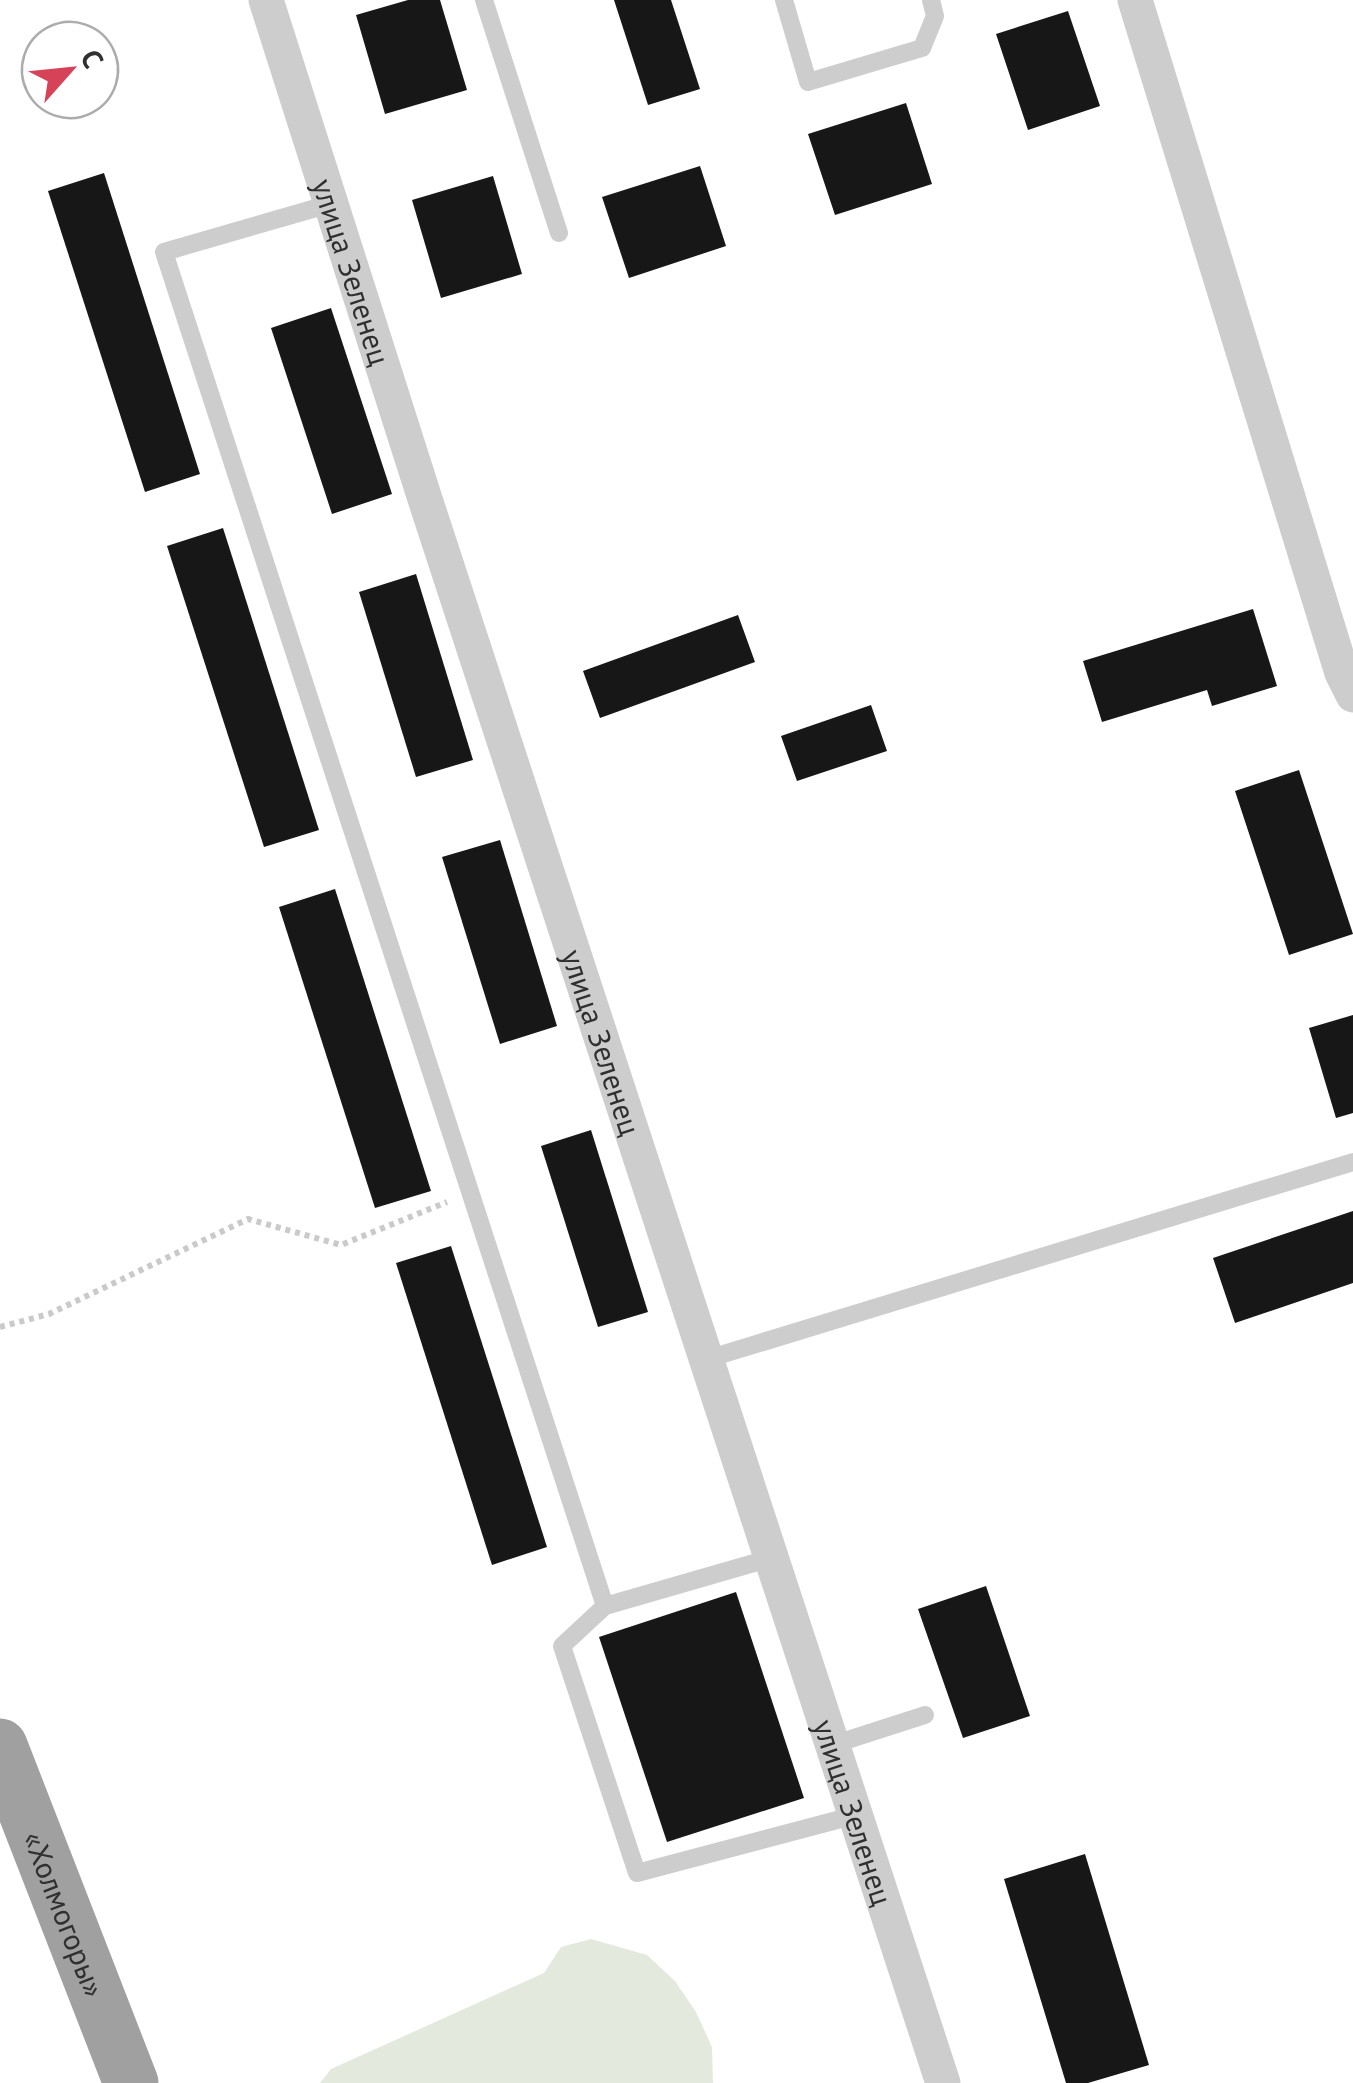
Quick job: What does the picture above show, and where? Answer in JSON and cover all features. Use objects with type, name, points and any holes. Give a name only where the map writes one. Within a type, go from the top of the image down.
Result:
[{"type":"highway","name":"«Холмогоры»","points":[[0,1746],[131,2083]]},
{"type":"street","name":"улица Зеленец","points":[[266,0],[943,2083]]},
{"type":"street","points":[[1135,0],[1342,673],[1353,695]]},
{"type":"lane","points":[[484,0],[558,233]]},
{"type":"lane","points":[[784,0],[808,82],[922,48],[936,16],[931,0]]},
{"type":"lane","points":[[330,204],[164,252],[605,1606]]},
{"type":"lane","points":[[706,1359],[1353,1162]]},
{"type":"lane","points":[[771,1558],[605,1606],[562,1646],[637,1873],[856,1815]]},
{"type":"lane","points":[[832,1745],[925,1715]]},
{"type":"path","points":[[0,1326],[49,1314],[248,1219],[341,1245],[472,1192]]},
{"type":"shaded area","points":[[591,1939],[647,1955],[675,1981],[696,2012],[712,2047],[713,2083],[320,2083],[331,2069],[544,1973],[561,1947]]},
{"type":"building","points":[[408,0],[440,0],[467,90],[385,114],[356,15]]},
{"type":"building","points":[[614,0],[671,0],[700,89],[648,105]]},
{"type":"building","points":[[1068,11],[1100,106],[1028,130],[996,34]]},
{"type":"building","points":[[906,103],[932,184],[835,215],[808,134]]},
{"type":"building","points":[[700,166],[726,246],[629,278],[602,197]]},
{"type":"building","points":[[104,173],[200,474],[145,492],[48,191]]},
{"type":"building","points":[[493,176],[522,274],[441,298],[412,200]]},
{"type":"building","points":[[331,308],[392,494],[332,514],[271,328]]},
{"type":"building","points":[[223,528],[319,830],[264,847],[167,546]]},
{"type":"building","points":[[416,574],[473,760],[416,777],[359,592]]},
{"type":"building","points":[[1253,609],[1277,686],[1212,706],[1207,690],[1102,722],[1083,661]]},
{"type":"building","points":[[738,615],[755,662],[600,718],[583,671]]},
{"type":"building","points":[[871,705],[887,751],[797,781],[781,736]]},
{"type":"building","points":[[1299,770],[1353,934],[1289,955],[1235,791]]},
{"type":"building","points":[[500,840],[557,1026],[500,1044],[442,857]]},
{"type":"building","points":[[335,889],[431,1191],[375,1208],[279,907]]},
{"type":"building","points":[[1353,1015],[1353,1113],[1336,1118],[1309,1028]]},
{"type":"building","points":[[591,1130],[648,1312],[598,1327],[541,1146]]},
{"type":"building","points":[[1353,1211],[1353,1283],[1235,1323],[1213,1258]]},
{"type":"building","points":[[451,1246],[547,1547],[492,1565],[396,1263]]},
{"type":"building","points":[[986,1586],[1030,1716],[963,1738],[918,1609]]},
{"type":"building","points":[[736,1592],[804,1798],[667,1842],[599,1637]]},
{"type":"building","points":[[1085,1854],[1149,2065],[1088,2083],[1066,2083],[1004,1879]]}]
